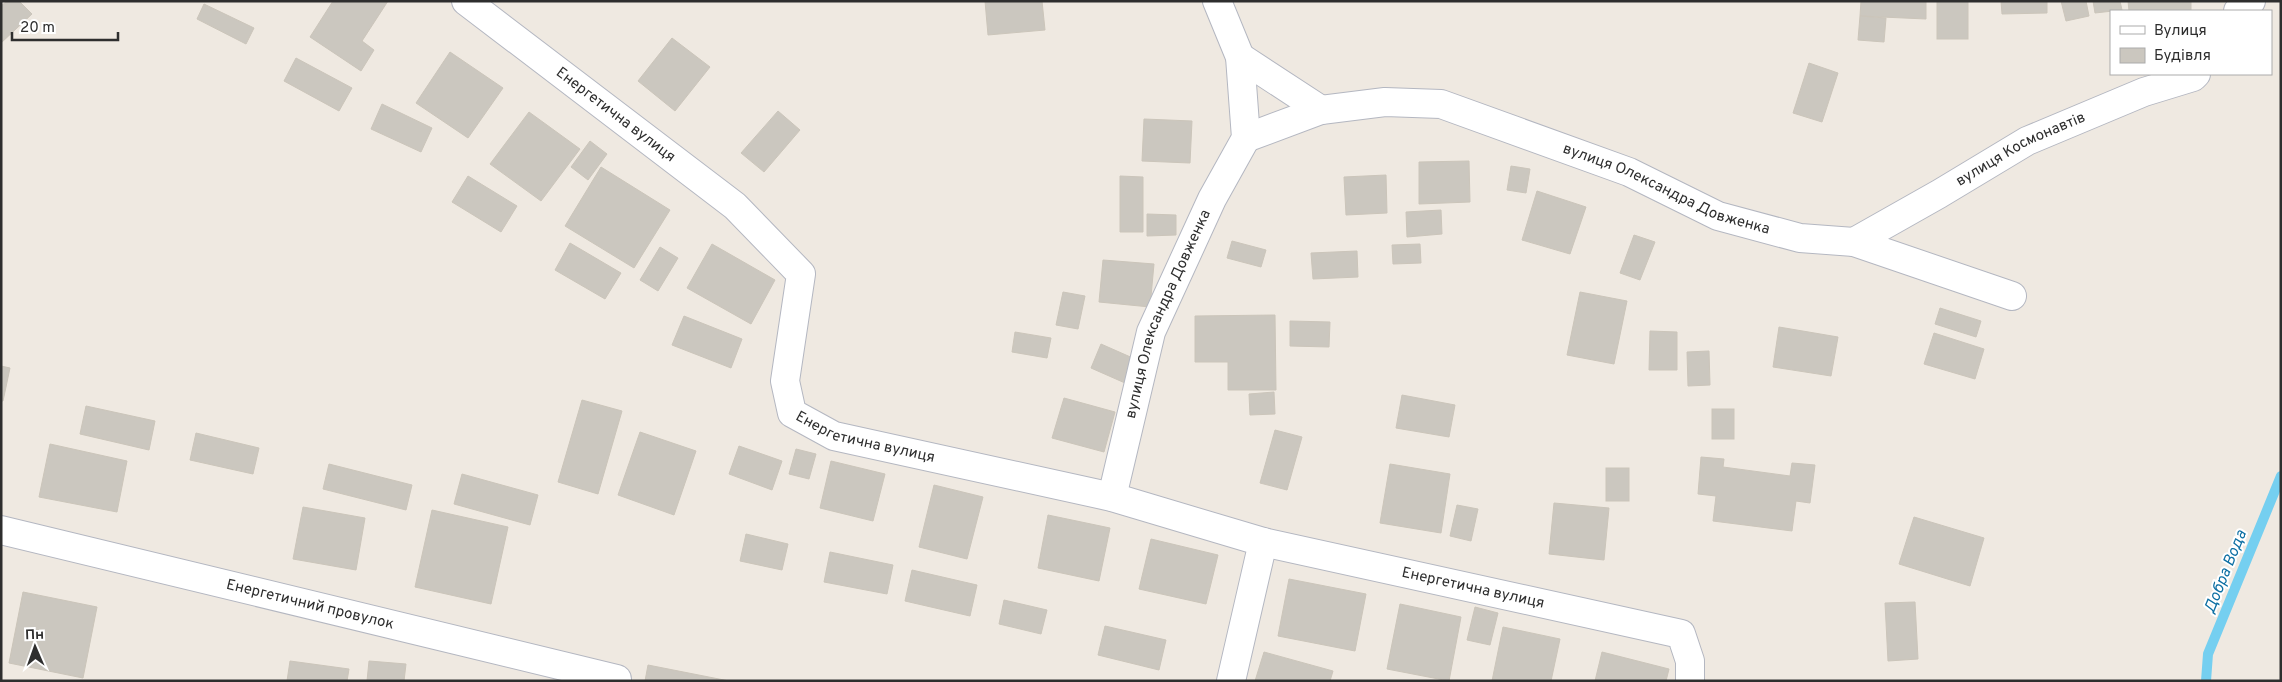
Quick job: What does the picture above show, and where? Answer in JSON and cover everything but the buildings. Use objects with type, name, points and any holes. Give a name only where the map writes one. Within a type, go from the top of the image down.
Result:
[{"type":"street","name":"Енергетична вулиця","points":[[466,1],[735,206],[801,274],[785,381],[792,412],[834,436],[1112,498],[1263,542],[1682,634],[1690,661],[1690,681]]},
{"type":"street","points":[[1217,1],[1240,57],[1246,138]]},
{"type":"street","points":[[2239,10],[2251,1]]},
{"type":"street","points":[[1240,57],[1321,110]]},
{"type":"street","name":"вулиця Космонавтів","points":[[1854,242],[2027,141],[2119,102],[2195,75]]},
{"type":"street","name":"вулиця Олександра Довженка","points":[[1112,498],[1151,332],[1212,199],[1246,138],[1321,110],[1385,102],[1441,104],[1628,172],[1718,216],[1800,238],[1854,242],[2012,296]]},
{"type":"street","name":"Енергетичний провулок","points":[[1,530],[608,676],[618,681]]},
{"type":"street","points":[[1231,681],[1263,542]]},
{"type":"waterway","name":"Добра Вода","points":[[2206,681],[2208,654],[2281,476]]}]
